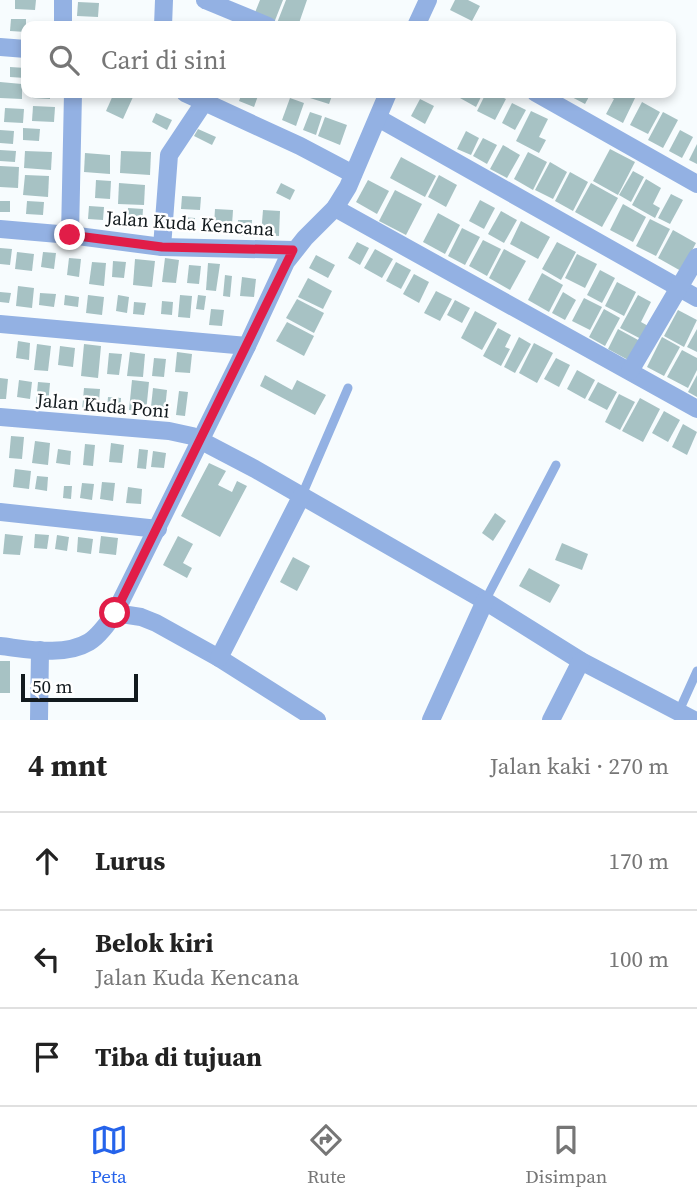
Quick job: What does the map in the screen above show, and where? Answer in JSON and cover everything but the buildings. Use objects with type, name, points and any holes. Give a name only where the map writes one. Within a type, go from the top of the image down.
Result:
[{"type":"street","points":[[63,21],[64,0]]},
{"type":"street","points":[[163,21],[164,0]]},
{"type":"street","points":[[205,0],[256,21]]},
{"type":"street","points":[[419,21],[428,0]]},
{"type":"street","points":[[0,47],[21,49]]},
{"type":"street","points":[[70,235],[73,98]]},
{"type":"street","points":[[198,98],[353,174]]},
{"type":"street","points":[[0,646],[40,650],[74,648],[91,642],[115,613],[286,262],[293,250],[335,208],[386,98]]},
{"type":"street","points":[[545,98],[697,184]]},
{"type":"street","points":[[162,247],[169,155],[205,101]]},
{"type":"street","points":[[378,118],[697,298]]},
{"type":"street","points":[[335,208],[697,410]]},
{"type":"street","name":"Jalan Kuda Kencana","points":[[0,229],[162,247],[293,250]]},
{"type":"street","points":[[630,371],[697,257]]},
{"type":"street","points":[[0,324],[247,346]]},
{"type":"street","name":"Jalan Kuda Poni","points":[[0,417],[169,431],[200,440],[302,495],[485,601],[581,661],[683,717]]},
{"type":"street","points":[[219,658],[302,495]]},
{"type":"street","points":[[0,512],[158,529]]},
{"type":"street","points":[[431,720],[485,601]]},
{"type":"street","points":[[115,613],[141,617],[156,623],[219,658],[317,720]]},
{"type":"street","points":[[39,720],[40,650]]},
{"type":"street","points":[[551,720],[581,661]]},
{"type":"lane","points":[[302,495],[348,387]]},
{"type":"lane","points":[[485,601],[556,465]]},
{"type":"lane","points":[[683,717],[697,671]]},
{"type":"route","points":[[70,235],[162,247],[293,250],[115,613]]}]
